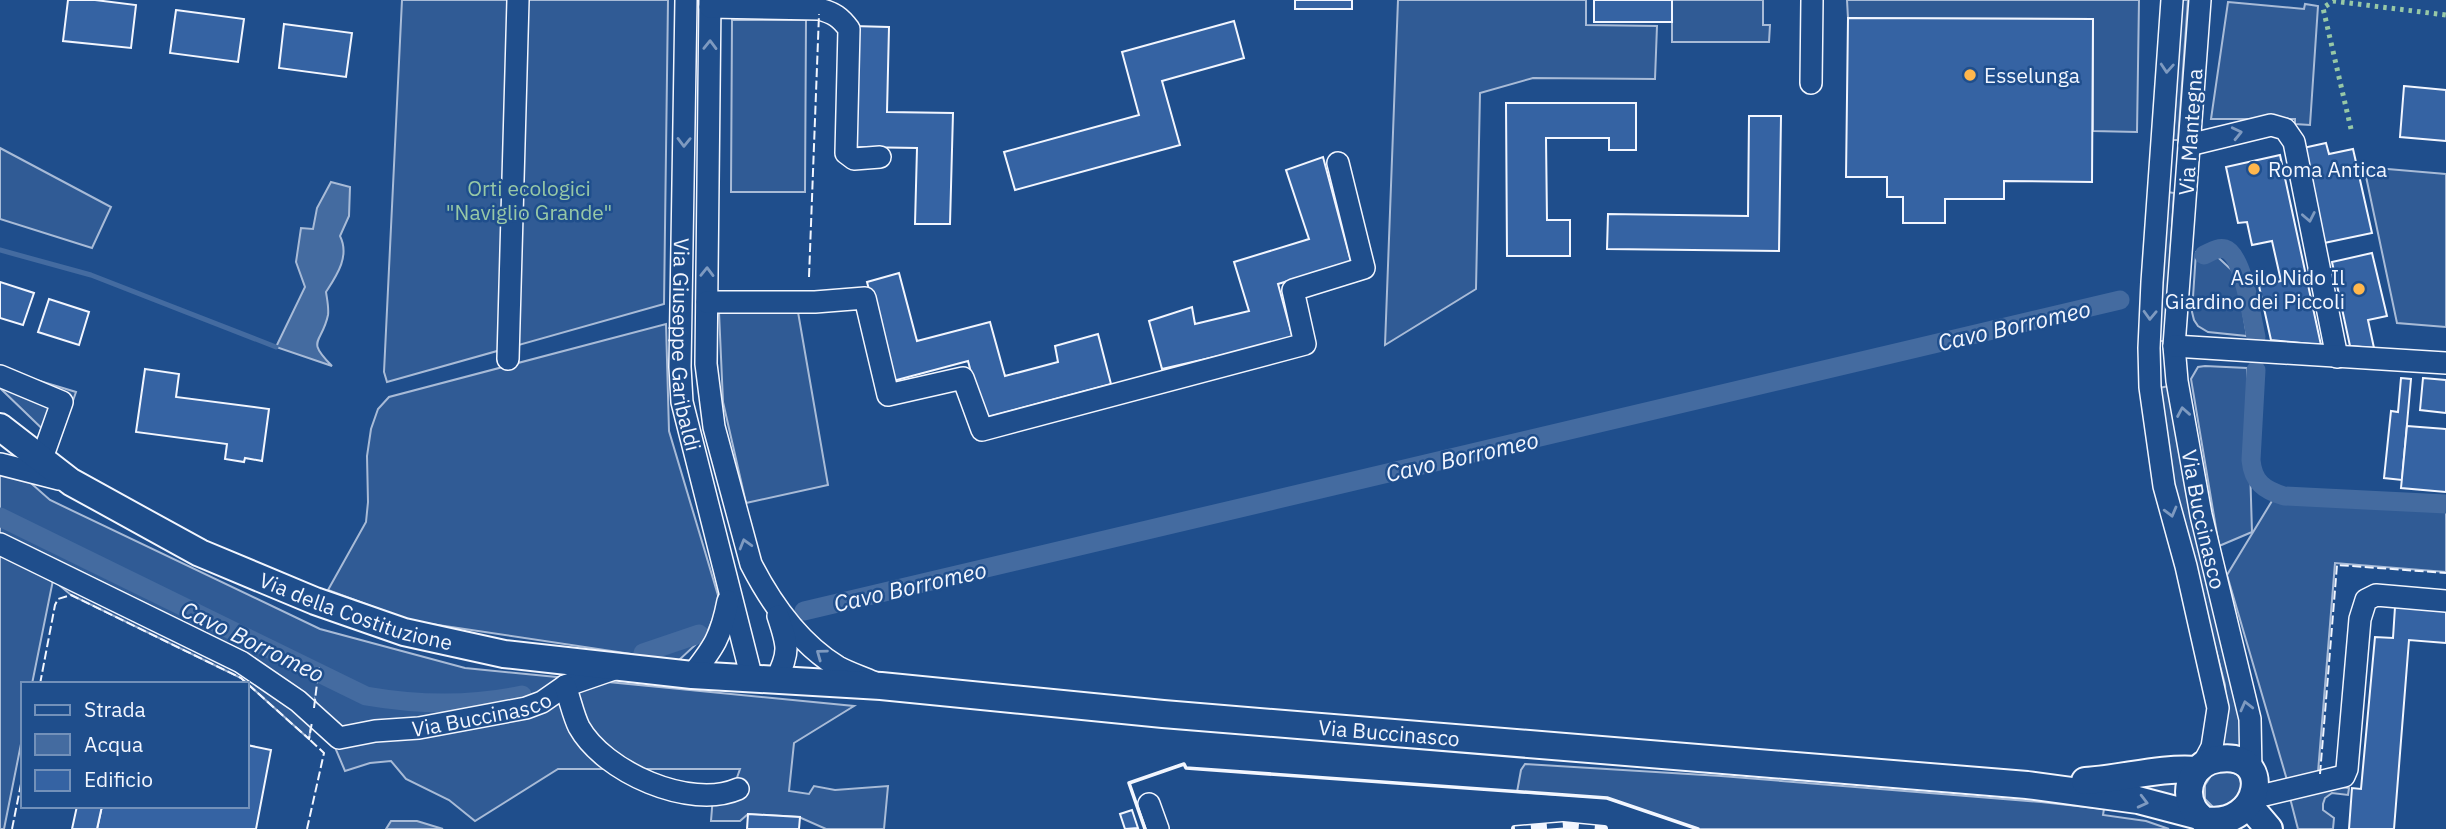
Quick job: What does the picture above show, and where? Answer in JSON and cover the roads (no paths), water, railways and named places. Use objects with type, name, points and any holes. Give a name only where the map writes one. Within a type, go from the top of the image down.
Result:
[{"type":"main road","name":"Via della Costituzione","points":[[0,427],[71,482],[200,553],[315,601],[404,632],[504,654],[692,676],[764,680]]},
{"type":"main road","name":"Via Buccinasco","points":[[764,680],[881,686],[1163,714],[2027,785],[2138,800],[2216,825],[2228,825],[2244,819],[2253,793]]},
{"type":"main road","name":"Via Buccinasco","points":[[2027,785],[2110,780],[2199,768],[2214,760],[2227,758],[2239,762],[2269,829]]},
{"type":"main road","name":"Via Buccinasco","points":[[2199,768],[2191,782],[2189,794],[2192,806],[2205,822]]},
{"type":"street","points":[[508,359],[518,0]]},
{"type":"street","name":"Via Giuseppe Garibaldi","points":[[685,0],[680,367],[682,402],[729,592],[764,680]]},
{"type":"street","points":[[1811,83],[1812,0]]},
{"type":"street","name":"Via Buccinasco","points":[[2172,0],[2152,282],[2150,387],[2164,486],[2186,566],[2218,708],[2212,747],[2199,768]]},
{"type":"street","name":"Via Mantegna","points":[[2179,264],[2200,0]]},
{"type":"street","points":[[710,4],[819,9],[833,13],[841,19],[849,29],[846,153],[854,159],[880,157]]},
{"type":"street","name":"Via Giuseppe Garibaldi","points":[[710,4],[706,364],[709,399],[751,564],[774,606]]},
{"type":"street","points":[[2189,145],[2271,125],[2285,129],[2294,142],[2337,356]]},
{"type":"street","points":[[707,302],[815,302],[865,298],[888,395],[963,378],[982,430],[1305,344],[1293,290],[1364,268],[1338,163]]},
{"type":"street","name":"Via Buccinasco","points":[[2179,264],[2174,346],[2178,381],[2201,514],[2250,719],[2253,793]]},
{"type":"street","points":[[2174,346],[2446,363]]},
{"type":"street","points":[[0,376],[62,402],[60,425],[41,461]]},
{"type":"street","points":[[0,464],[71,482]]},
{"type":"street","name":"Via Buccinasco","points":[[0,544],[241,662],[298,701],[339,738],[375,730],[419,728],[526,708],[542,702],[565,686],[617,668]]},
{"type":"street","points":[[692,676],[720,635],[729,592]]},
{"type":"street","points":[[2253,793],[2344,776],[2347,769],[2361,609],[2366,600],[2376,595],[2446,601]]},
{"type":"street","points":[[764,680],[786,660],[788,645],[774,606]]},
{"type":"street","points":[[774,606],[811,647],[839,667],[881,686]]},
{"type":"street","points":[[565,686],[580,727],[597,748],[645,780],[666,790],[688,794],[713,796],[738,789]]},
{"type":"street","points":[[1149,804],[1158,829]]},
{"type":"water","points":[[331,182],[350,187],[349,216],[340,236],[343,258],[326,292],[328,315],[317,346],[332,366],[276,347],[305,287],[296,262],[301,228],[313,229],[317,208]]},
{"type":"water","points":[[391,821],[417,821],[443,829],[386,829]]},
{"type":"waterway","name":"Cavo Borromeo","points":[[2204,255],[2225,249],[2237,262],[2246,288],[2256,337]]},
{"type":"waterway","points":[[0,250],[91,275],[276,347]]},
{"type":"waterway","name":"Cavo Borromeo","points":[[804,611],[2120,300]]},
{"type":"waterway","name":"Cavo Borromeo","points":[[2256,370],[2251,460],[2254,474],[2265,488],[2284,496],[2446,504]]},
{"type":"waterway","name":"Cavo Borromeo","points":[[0,517],[366,696],[444,703],[522,695]]},
{"type":"waterway","name":"Cavo Borromeo","points":[[643,653],[699,634]]},
{"type":"railway","points":[[1515,829],[1563,825],[1604,829]]},
{"type":"place","name":"Esselunga","points":[[1970,75]]},
{"type":"place","name":"Roma Antica","points":[[2254,169]]},
{"type":"place","name":"Asilo Nido Il Giardino dei Piccoli","points":[[2359,289]]},
{"type":"park label","name":"Orti ecologici \"Naviglio Grande\"","points":[[529,200]]}]
